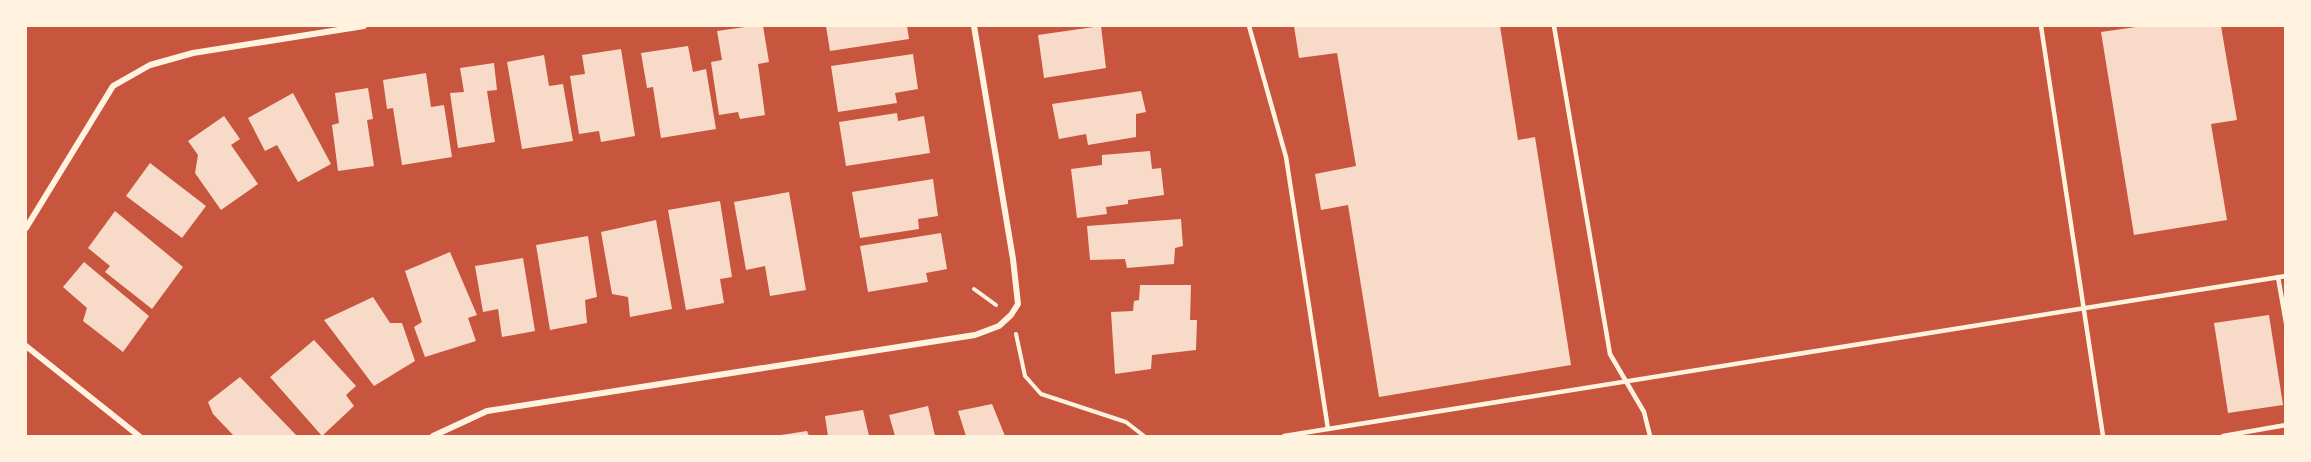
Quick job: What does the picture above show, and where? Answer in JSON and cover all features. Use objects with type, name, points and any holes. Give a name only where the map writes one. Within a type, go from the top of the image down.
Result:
[{"type":"street","points":[[26,228],[113,86],[150,65],[193,53],[364,26]]},
{"type":"street","points":[[433,436],[487,411],[975,335],[999,326],[1011,315],[1018,304],[1013,259],[974,26]]},
{"type":"street","points":[[26,346],[139,436]]},
{"type":"lane","points":[[1249,26],[1286,157],[1328,429]]},
{"type":"lane","points":[[1554,26],[1610,354],[1644,412],[1650,436]]},
{"type":"lane","points":[[2041,26],[2103,436]]},
{"type":"lane","points":[[1284,436],[2286,276]]},
{"type":"lane","points":[[2278,278],[2286,323]]},
{"type":"lane","points":[[2223,436],[2286,425]]},
{"type":"path","points":[[1025,376],[1041,394],[1126,422],[1144,436]]},
{"type":"building","points":[[763,26],[769,62],[758,64],[765,115],[740,119],[738,112],[719,115],[711,62],[722,60],[717,31]]},
{"type":"building","points":[[826,26],[907,26],[909,39],[830,51]]},
{"type":"building","points":[[1101,26],[1106,68],[1044,78],[1038,35]]},
{"type":"building","points":[[1294,26],[1500,26],[1518,140],[1535,137],[1571,365],[1379,397],[1348,205],[1321,210],[1315,174],[1356,166],[1337,53],[1299,58]]},
{"type":"building","points":[[2143,26],[2221,26],[2237,120],[2211,124],[2227,220],[2134,235],[2101,32]]},
{"type":"building","points":[[688,46],[693,72],[706,69],[716,129],[661,138],[653,87],[647,88],[641,53]]},
{"type":"building","points":[[621,49],[635,136],[601,142],[599,131],[579,134],[570,76],[585,74],[582,55]]},
{"type":"building","points":[[913,54],[918,89],[895,93],[897,103],[838,112],[831,66]]},
{"type":"building","points":[[544,55],[549,86],[563,84],[573,141],[522,149],[507,62]]},
{"type":"building","points":[[494,63],[497,90],[487,91],[495,142],[458,148],[450,93],[464,92],[460,68]]},
{"type":"building","points":[[426,73],[431,107],[444,105],[452,157],[402,165],[393,108],[387,109],[383,80]]},
{"type":"building","points":[[368,88],[373,119],[367,120],[374,166],[338,171],[332,125],[339,123],[335,93]]},
{"type":"building","points":[[1141,91],[1146,112],[1136,114],[1136,137],[1088,145],[1086,134],[1059,139],[1052,104]]},
{"type":"building","points":[[293,93],[331,164],[298,182],[277,145],[265,151],[248,118]]},
{"type":"building","points":[[897,113],[898,121],[924,116],[930,153],[846,166],[839,122]]},
{"type":"building","points":[[224,116],[240,139],[231,145],[258,184],[221,210],[195,173],[198,155],[188,141]]},
{"type":"building","points":[[1150,151],[1152,169],[1161,168],[1164,195],[1128,200],[1128,204],[1106,207],[1107,214],[1077,218],[1071,169],[1102,165],[1102,155]]},
{"type":"building","points":[[150,163],[206,206],[182,238],[126,196]]},
{"type":"building","points":[[933,179],[938,216],[918,219],[919,229],[860,238],[852,192]]},
{"type":"building","points":[[789,192],[806,290],[770,296],[765,266],[746,270],[734,202]]},
{"type":"building","points":[[720,201],[732,277],[720,279],[724,303],[686,310],[668,210]]},
{"type":"building","points":[[115,211],[183,267],[152,309],[105,272],[110,266],[88,248]]},
{"type":"building","points":[[1181,219],[1183,246],[1175,248],[1174,264],[1127,268],[1125,259],[1090,260],[1087,226]]},
{"type":"building","points":[[656,220],[672,309],[630,317],[628,297],[612,294],[601,232]]},
{"type":"building","points":[[941,233],[947,269],[926,273],[928,282],[868,292],[860,246]]},
{"type":"building","points":[[588,236],[597,297],[585,300],[587,323],[550,330],[536,245]]},
{"type":"building","points":[[450,252],[477,315],[468,318],[476,341],[425,357],[414,327],[422,322],[405,271]]},
{"type":"building","points":[[523,258],[535,331],[502,337],[498,309],[483,312],[475,266]]},
{"type":"building","points":[[84,262],[149,316],[123,352],[83,321],[87,308],[63,287]]},
{"type":"building","points":[[1140,285],[1191,285],[1190,320],[1197,320],[1196,350],[1152,355],[1151,369],[1115,374],[1111,312],[1133,311],[1134,301],[1139,300]]},
{"type":"building","points":[[373,297],[390,323],[402,323],[415,361],[374,386],[324,320]]},
{"type":"building","points":[[2269,315],[2283,405],[2228,413],[2214,323]]},
{"type":"building","points":[[314,340],[356,386],[346,395],[354,406],[322,436],[270,377]]},
{"type":"building","points":[[240,377],[297,436],[234,436],[213,414],[208,402]]},
{"type":"building","points":[[992,404],[1005,436],[966,436],[958,411]]},
{"type":"building","points":[[928,406],[935,436],[895,436],[889,415]]},
{"type":"building","points":[[863,410],[869,436],[828,436],[825,416]]},
{"type":"building","points":[[807,431],[809,436],[781,436],[781,435]]}]
